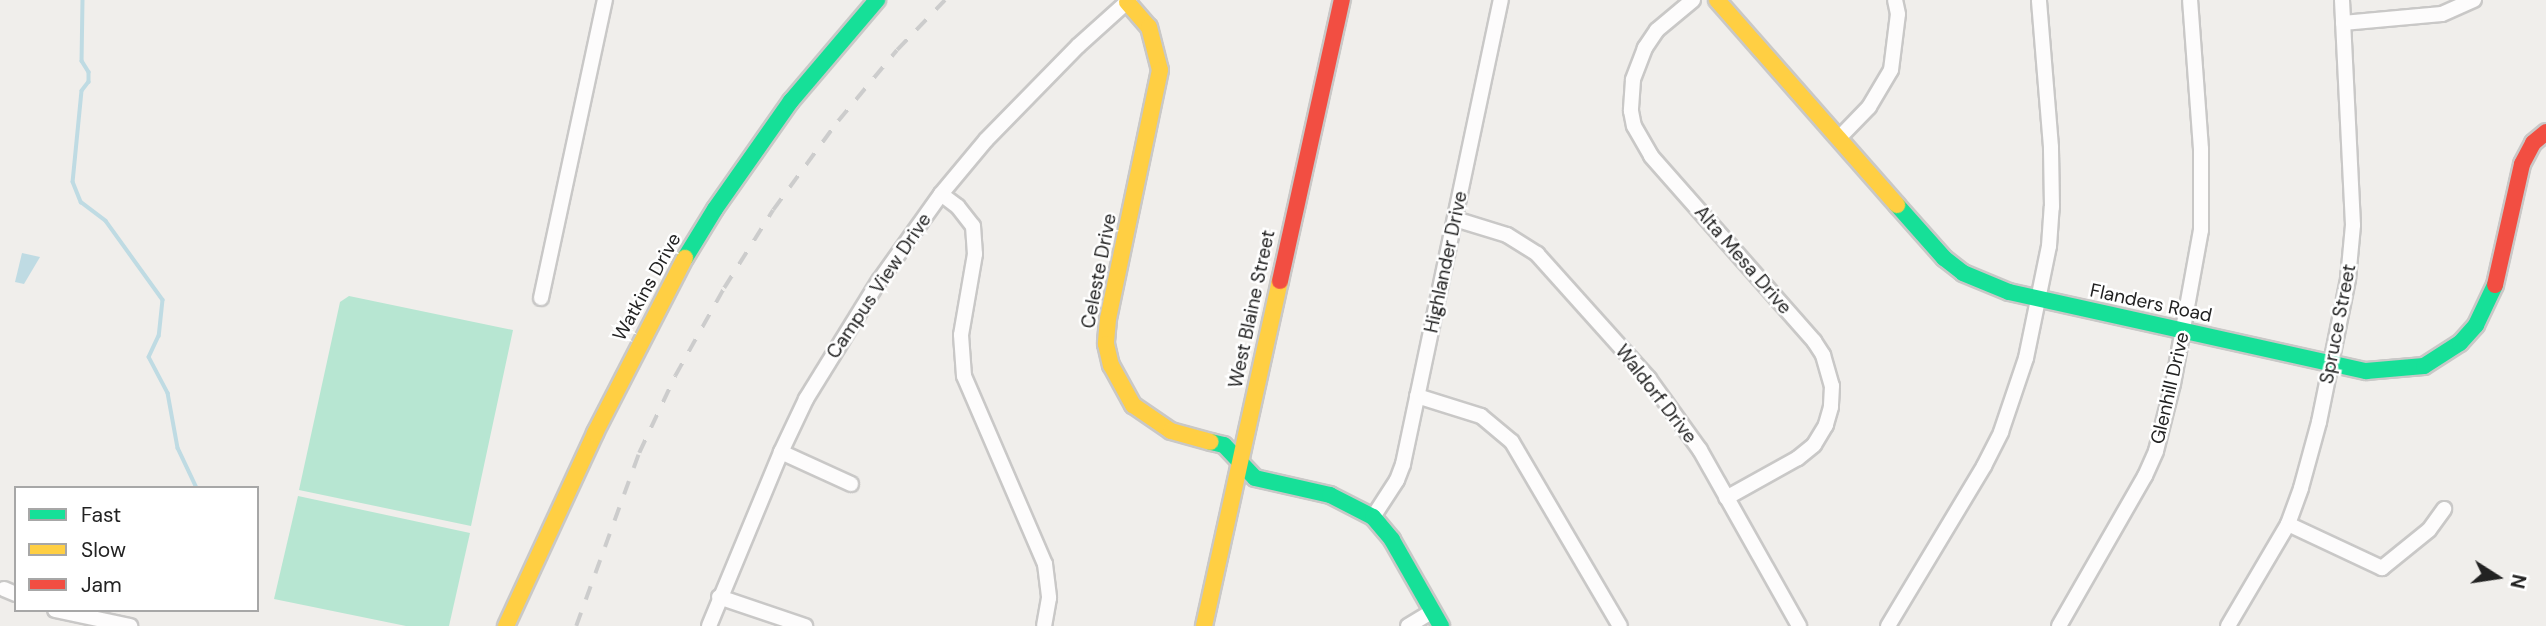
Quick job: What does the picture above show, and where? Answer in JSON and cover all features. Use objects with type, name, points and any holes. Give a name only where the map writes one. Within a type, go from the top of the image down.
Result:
[{"type":"street","points":[[541,298],[605,0]]},
{"type":"street","name":"Watkins Drive","points":[[506,626],[596,433],[684,260],[722,198],[791,101],[877,0]]},
{"type":"street","name":"West Blaine Street","points":[[1204,626],[1342,0]]},
{"type":"street","name":"Highlander Drive","points":[[1373,517],[1397,480],[1403,464],[1501,0]]},
{"type":"street","name":"Alta Mesa Drive","points":[[1693,0],[1657,30],[1645,48],[1633,80],[1631,111],[1634,126],[1651,156],[1814,341],[1823,355],[1832,386],[1832,407],[1826,425],[1814,445],[1798,458],[1726,498]]},
{"type":"street","name":"Flanders Road","points":[[1717,0],[1953,265],[1979,282],[2037,299],[2366,371],[2424,366],[2460,343],[2488,304],[2498,278],[2522,164],[2533,143],[2546,132]]},
{"type":"street","points":[[1839,138],[1869,107],[1891,70],[1896,34],[1895,0]]},
{"type":"street","points":[[1888,626],[2001,432],[2026,358],[2049,246],[2052,206],[2050,140],[2039,0]]},
{"type":"street","name":"Glenhill Drive","points":[[2059,626],[2145,476],[2164,421],[2183,331],[2197,262],[2202,218],[2201,149],[2190,0]]},
{"type":"street","name":"Spruce Street","points":[[2228,626],[2288,524],[2309,458],[2331,364],[2352,252],[2342,0]]},
{"type":"street","points":[[2343,23],[2442,14],[2474,0]]},
{"type":"street","name":"Celeste Drive","points":[[1128,1],[1149,27],[1160,70],[1108,319],[1106,344],[1111,365],[1133,405],[1150,419],[1171,431],[1224,445],[1255,478],[1330,495],[1351,503],[1373,517],[1392,540],[1441,626]]},
{"type":"street","name":"Campus View Drive","points":[[709,626],[780,452],[836,346],[941,194],[1033,90],[1128,1]]},
{"type":"street","points":[[941,194],[958,207],[973,226],[975,254],[961,335],[964,376],[1045,564],[1049,598],[1044,626]]},
{"type":"street","name":"Waldorf Drive","points":[[1455,219],[1507,234],[1525,244],[1547,264],[1682,423],[1799,626]]},
{"type":"street","points":[[1417,396],[1481,416],[1512,442],[1620,626]]},
{"type":"street","points":[[780,452],[851,484]]},
{"type":"street","points":[[2288,524],[2382,568],[2428,530],[2444,509]]},
{"type":"street","points":[[719,597],[806,626]]},
{"type":"street","points":[[1408,626],[1433,611]]},
{"type":"street","points":[[64,612],[130,626]]},
{"type":"green space","points":[[349,296],[513,330],[471,526],[299,490],[340,302]]},
{"type":"green space","points":[[298,496],[470,533],[449,626],[406,626],[274,599]]},
{"type":"water","points":[[22,253],[40,257],[24,284],[15,282]]},
{"type":"waterway","points":[[83,0],[82,61],[89,72],[89,82],[82,91],[73,182],[81,202],[106,221],[163,300],[159,336],[149,357],[168,393],[178,448],[196,486]]},
{"type":"railway","points":[[576,626],[639,453],[675,376],[724,288],[773,210],[838,121],[897,50],[945,0]]},
{"type":"traffic: fast","points":[[685,258],[715,209],[791,101],[877,0]]},
{"type":"traffic: fast","points":[[1897,205],[1944,258],[1963,273],[2009,292],[2366,371],[2424,366],[2460,343],[2476,325],[2495,285]]},
{"type":"traffic: fast","points":[[1211,442],[1224,445],[1255,478],[1330,495],[1373,517],[1392,540],[1441,626]]},
{"type":"traffic: slow","points":[[1717,0],[1897,205]]},
{"type":"traffic: slow","points":[[1127,2],[1149,27],[1160,70],[1108,319],[1106,344],[1111,365],[1133,405],[1171,431],[1211,442]]},
{"type":"traffic: slow","points":[[506,626],[595,433],[685,258]]},
{"type":"traffic: slow","points":[[1204,626],[1280,281]]},
{"type":"traffic: jam","points":[[1280,281],[1342,0]]},
{"type":"traffic: jam","points":[[2495,285],[2522,164],[2533,143],[2546,132]]}]
